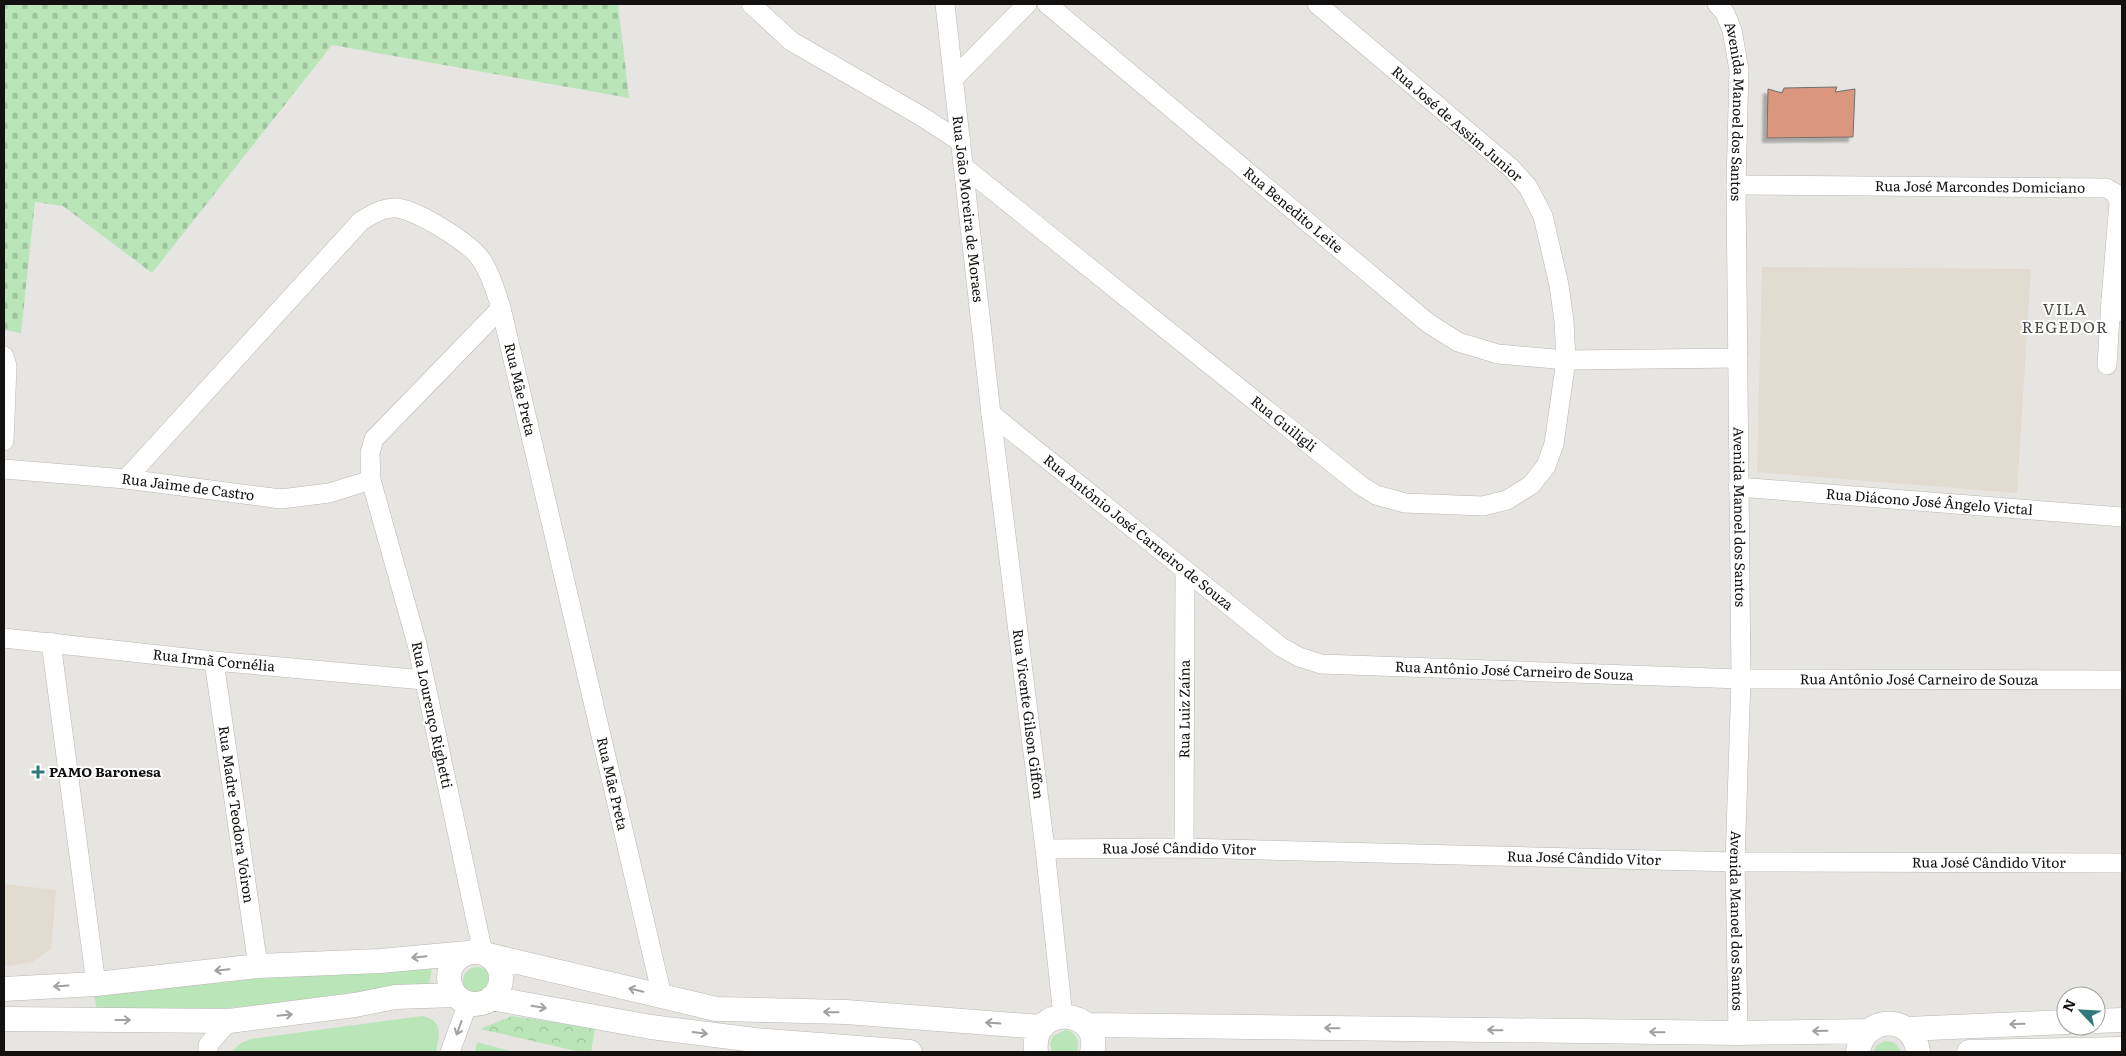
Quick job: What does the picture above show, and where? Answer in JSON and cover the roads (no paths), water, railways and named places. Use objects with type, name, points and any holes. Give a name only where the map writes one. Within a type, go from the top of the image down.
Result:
[{"type":"main road","points":[[462,999],[449,981],[451,966],[455,961],[480,954],[495,960],[501,976],[500,984],[491,998]]},
{"type":"main road","points":[[4,989],[96,984],[258,966],[380,961],[480,954],[716,1008],[1052,1021],[1075,1018],[1087,1025],[1738,1033],[1868,1031]]},
{"type":"main road","points":[[36,988],[27,998],[25,1004],[27,1011],[39,1020]]},
{"type":"main road","points":[[4,1019],[229,1020],[345,1007],[395,997],[462,999],[476,1004],[491,998],[669,1030],[755,1040],[910,1052]]},
{"type":"main road","points":[[2106,1021],[2122,1020]]},
{"type":"main road","points":[[1036,1052],[1035,1044],[1052,1021]]},
{"type":"main road","points":[[1858,1052],[1862,1037],[1868,1031],[1877,1025],[1887,1023],[1906,1029],[2056,1022]]},
{"type":"main road","points":[[1087,1025],[1093,1038],[1092,1052]]},
{"type":"main road","points":[[1906,1029],[1913,1036],[1918,1052]]},
{"type":"main road","points":[[1970,1052],[2122,1049]]},
{"type":"street","points":[[751,4],[791,41],[921,116],[961,142]]},
{"type":"street","name":"Rua João Moreira de Moraes","points":[[945,4],[955,77],[991,414]]},
{"type":"street","points":[[955,77],[1027,4]]},
{"type":"street","name":"Rua Benedito Leite","points":[[1047,4],[1436,328],[1458,342],[1478,350],[1498,354],[1566,360],[1738,358]]},
{"type":"street","name":"Rua José de Assim Junior","points":[[1317,4],[1511,168],[1528,187],[1543,216],[1552,250],[1564,321],[1566,360]]},
{"type":"street","name":"Avenida Manoel dos Santos","points":[[1717,4],[1725,12],[1732,30],[1739,70],[1736,185],[1741,679],[1735,862],[1738,1033]]},
{"type":"street","name":"Rua Guiligli","points":[[964,167],[1339,470],[1376,495],[1392,501],[1483,506],[1508,500],[1531,485],[1546,466],[1554,444],[1566,360]]},
{"type":"street","name":"Rua José Marcondes Domiciano","points":[[1736,185],[2106,188],[2115,194],[2118,202],[2117,306],[2107,365]]},
{"type":"street","name":"Rua Mãe Preta","points":[[126,479],[361,221],[380,210],[396,208],[413,213],[470,247],[482,259],[501,308],[662,996]]},
{"type":"street","name":"Rua Lourenço Righetti","points":[[480,954],[417,644],[371,480],[370,453],[374,439],[501,308]]},
{"type":"street","points":[[4,356],[7,366],[4,441]]},
{"type":"street","name":"Rua Antônio José Carneiro de Souza","points":[[991,414],[1281,647],[1299,657],[1321,664],[1741,679],[2122,680]]},
{"type":"street","name":"Rua Vicente Gilson Giffon","points":[[991,414],[1045,849],[1052,1021]]},
{"type":"street","name":"Rua Jaime de Castro","points":[[4,469],[126,479],[281,499],[329,493],[371,480]]},
{"type":"street","name":"Rua Diácono José Ângelo Victal","points":[[1738,487],[2122,517]]},
{"type":"street","name":"Rua Luiz Zaína","points":[[1184,848],[1185,570]]},
{"type":"street","name":"Rua Irmã Cornélia","points":[[4,638],[214,661],[424,680]]},
{"type":"street","points":[[51,642],[96,984]]},
{"type":"street","name":"Rua Madre Teodora Voiron","points":[[214,661],[258,966]]},
{"type":"street","name":"Rua José Cândido Vitor","points":[[1045,849],[1184,848],[1735,862],[2122,863]]},
{"type":"street","points":[[450,1052],[462,999]]},
{"type":"street","points":[[208,1052],[208,1045],[229,1020]]},
{"type":"place","name":"PAMO Baronesa","points":[[38,772]]},
{"type":"district","name":"VILA REGEDOR","points":[[2065,318]]}]
